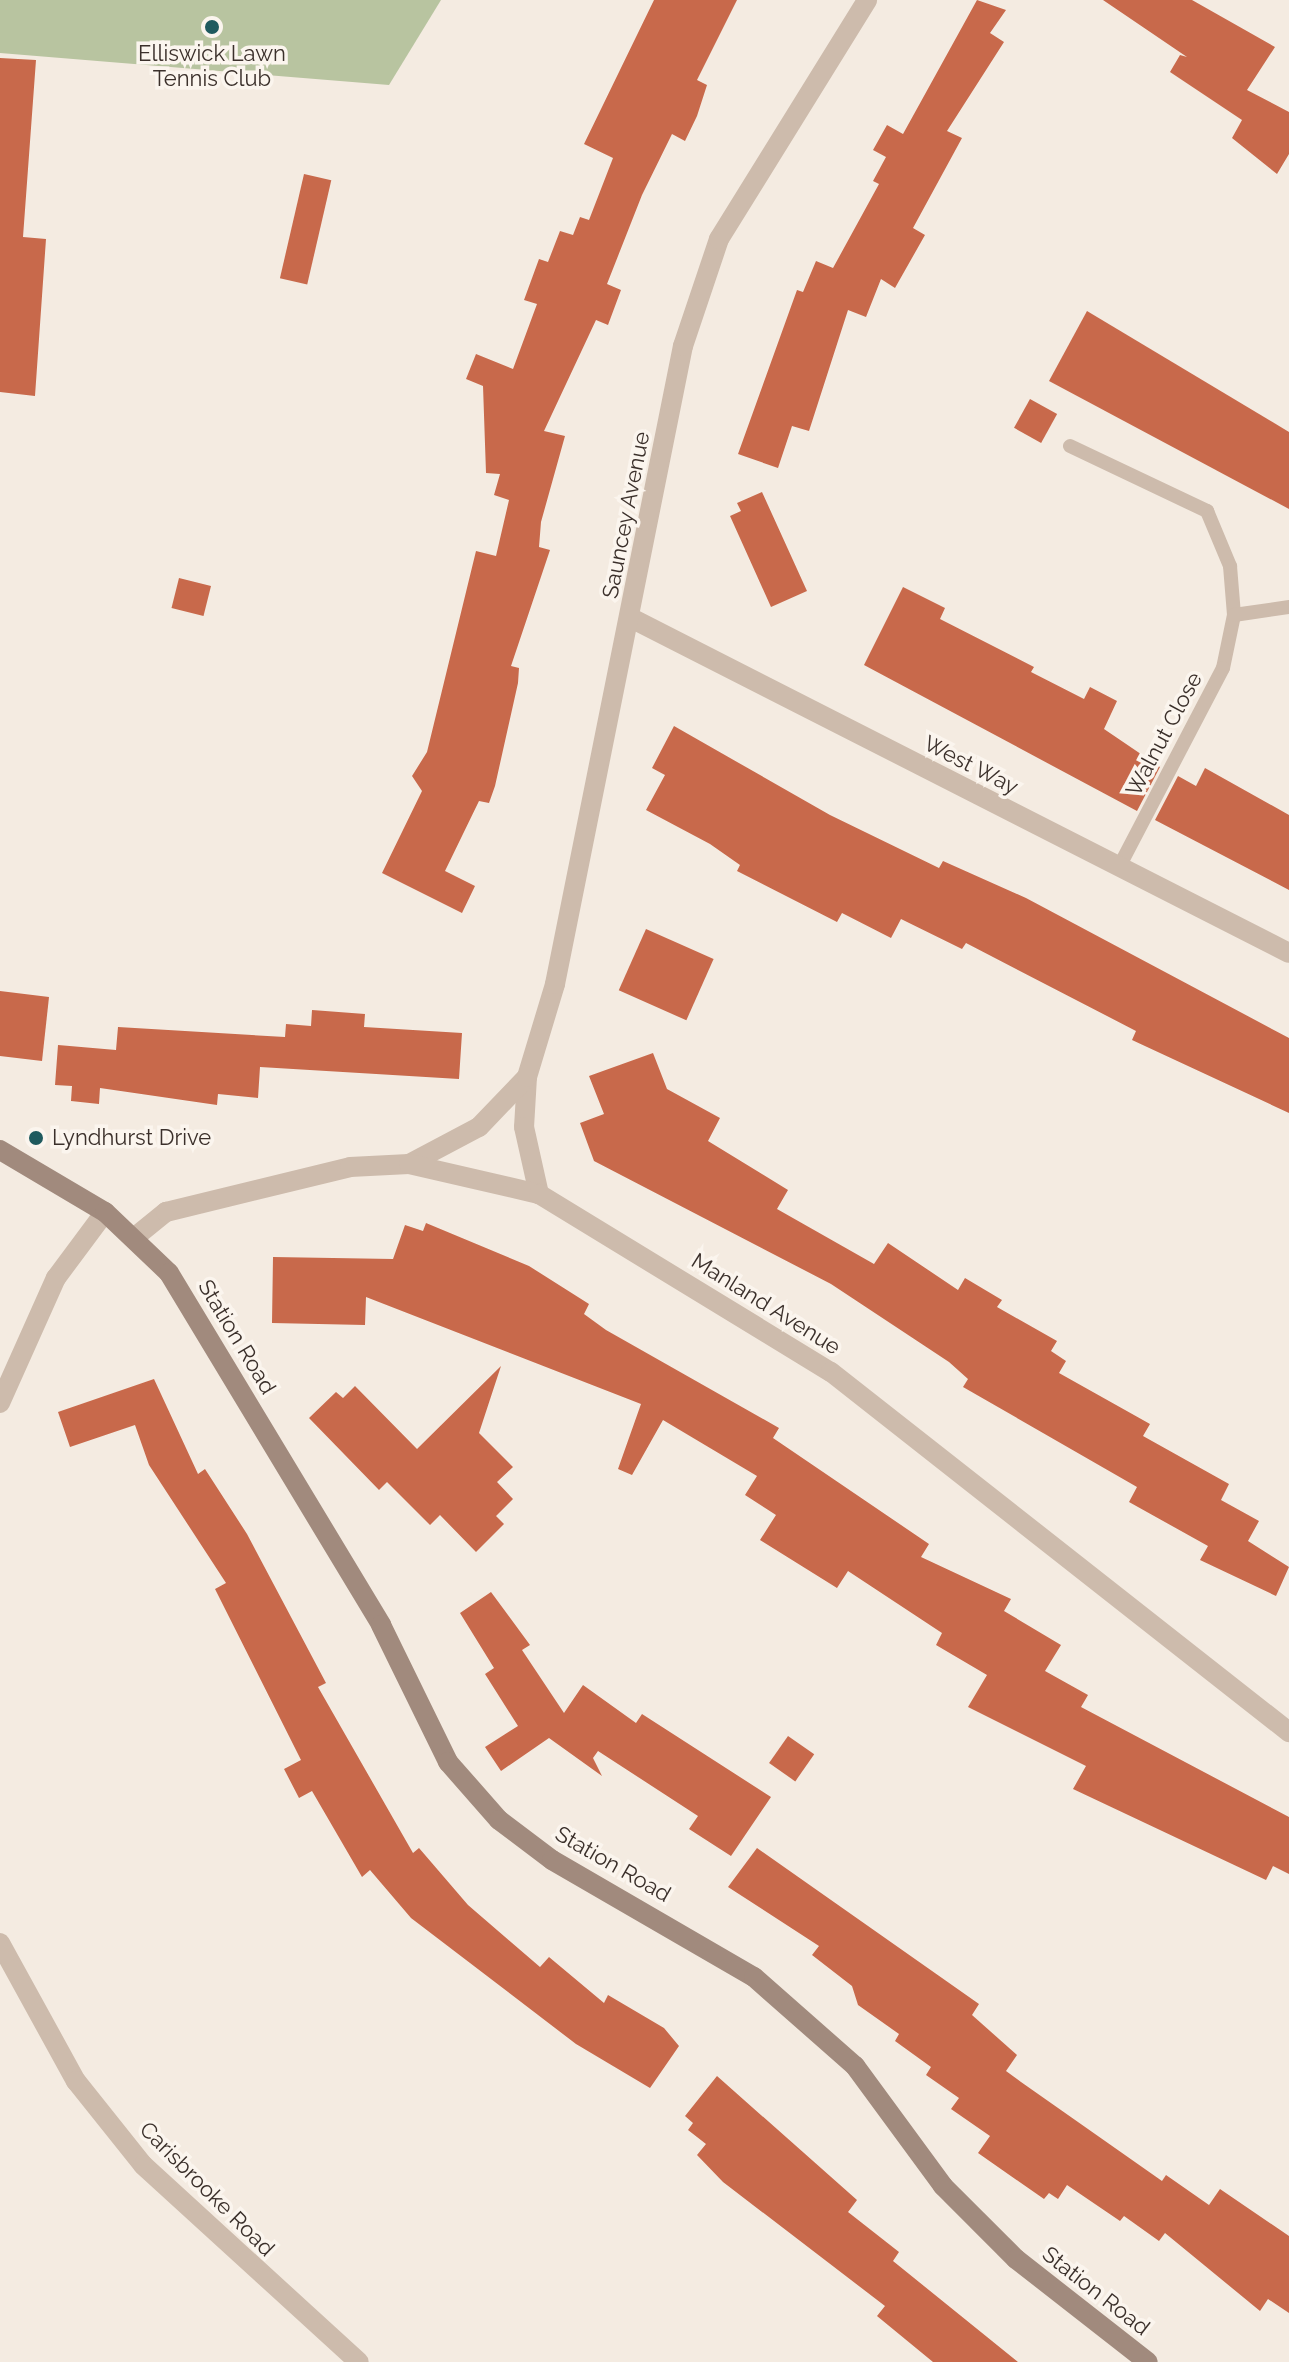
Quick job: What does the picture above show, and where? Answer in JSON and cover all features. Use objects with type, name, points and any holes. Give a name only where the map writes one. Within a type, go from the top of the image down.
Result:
[{"type":"main road","name":"Station Road","points":[[0,1150],[105,1212],[135,1237],[169,1273],[381,1625],[448,1762],[499,1820],[552,1860],[754,1977],[855,2066],[943,2186],[1016,2259],[1148,2362]]},
{"type":"street","name":"Sauncey Avenue","points":[[539,1194],[524,1127],[527,1077],[555,984],[631,618],[683,346],[719,239],[867,0]]},
{"type":"street","name":"West Way","points":[[631,618],[1289,953]]},
{"type":"street","name":"Sauncey Avenue","points":[[409,1164],[479,1127],[527,1077]]},
{"type":"street","name":"Manland Avenue","points":[[135,1237],[166,1212],[286,1177],[409,1164],[539,1194],[831,1372],[1289,1732]]},
{"type":"street","points":[[0,1403],[56,1278],[105,1212]]},
{"type":"street","name":"Carisbrooke Road","points":[[0,1943],[76,2081],[143,2165],[359,2362]]},
{"type":"lane","name":"Walnut Close","points":[[1070,446],[1207,511],[1224,538],[1234,615],[1223,668],[1119,867]]},
{"type":"lane","points":[[1234,615],[1289,607]]},
{"type":"green space","name":"Elliswick Lawn Tennis Club","points":[[0,0],[441,0],[389,85],[0,53]]},
{"type":"building","points":[[654,0],[737,0],[697,80],[707,85],[685,141],[672,134],[642,195],[607,284],[621,290],[608,325],[596,320],[544,431],[565,436],[541,522],[539,547],[550,550],[511,666],[519,668],[518,683],[495,786],[489,803],[479,801],[445,871],[475,886],[462,913],[382,873],[422,791],[412,776],[427,752],[476,551],[496,556],[509,500],[494,495],[500,474],[486,473],[483,386],[466,379],[476,354],[513,369],[537,304],[524,300],[539,259],[548,262],[560,231],[573,235],[580,217],[589,220],[613,158],[584,144]]},
{"type":"building","points":[[977,0],[1006,10],[990,33],[1004,42],[947,131],[962,138],[913,228],[925,235],[895,288],[881,279],[866,317],[848,310],[809,431],[792,426],[778,468],[738,454],[797,290],[803,292],[816,261],[833,268],[879,184],[873,181],[886,157],[873,150],[887,125],[903,134]]},
{"type":"building","points":[[1103,0],[1192,0],[1275,47],[1247,90],[1289,112],[1289,154],[1277,174],[1232,138],[1242,120],[1170,72],[1180,55],[1187,57]]},
{"type":"building","points":[[0,58],[36,60],[23,237],[46,239],[35,396],[0,392]]},
{"type":"building","points":[[304,174],[331,180],[307,285],[280,278]]},
{"type":"building","points":[[1087,311],[1289,432],[1289,509],[1049,381]]},
{"type":"building","points":[[1030,399],[1057,414],[1041,443],[1014,428]]},
{"type":"building","points":[[762,492],[807,591],[771,607],[730,516],[741,511],[737,503]]},
{"type":"building","points":[[179,578],[211,586],[204,616],[172,608]]},
{"type":"building","points":[[903,587],[945,608],[940,619],[1034,667],[1031,672],[1084,699],[1090,687],[1117,701],[1104,729],[1160,767],[1137,811],[864,665]]},
{"type":"building","points":[[674,726],[830,815],[939,868],[943,861],[1026,898],[1289,1038],[1289,1113],[1132,1040],[1136,1031],[966,943],[962,949],[901,919],[891,938],[842,913],[837,922],[737,871],[740,865],[710,844],[646,810],[665,775],[652,768]]},
{"type":"building","points":[[1205,768],[1289,815],[1289,890],[1155,820],[1178,776],[1196,786]]},
{"type":"building","points":[[646,929],[714,959],[686,1020],[619,990]]},
{"type":"building","points":[[0,991],[49,997],[42,1061],[0,1056]]},
{"type":"building","points":[[312,1010],[365,1014],[364,1027],[462,1033],[459,1079],[260,1067],[258,1098],[218,1094],[217,1105],[100,1088],[99,1104],[71,1101],[72,1086],[55,1085],[58,1045],[116,1050],[118,1027],[285,1037],[286,1024],[311,1026]]},
{"type":"building","points":[[653,1053],[667,1089],[720,1118],[708,1141],[788,1190],[777,1209],[874,1264],[888,1243],[958,1290],[965,1278],[1002,1300],[997,1307],[1057,1341],[1051,1351],[1066,1361],[1059,1373],[1150,1424],[1143,1436],[1229,1484],[1221,1500],[1259,1521],[1248,1541],[1289,1567],[1276,1596],[1200,1560],[1208,1546],[1129,1502],[1137,1487],[963,1387],[968,1379],[949,1362],[831,1284],[594,1161],[580,1123],[604,1114],[589,1076]]},
{"type":"building","points":[[426,1223],[529,1266],[589,1304],[584,1314],[606,1330],[779,1428],[773,1438],[929,1544],[921,1557],[1011,1599],[1004,1611],[1061,1645],[1045,1671],[1088,1695],[1081,1707],[1289,1817],[1289,1874],[1273,1866],[1266,1880],[1073,1789],[1086,1766],[968,1707],[987,1675],[936,1645],[942,1633],[848,1571],[837,1588],[760,1540],[776,1515],[745,1495],[757,1476],[663,1420],[632,1475],[618,1469],[641,1404],[366,1297],[365,1325],[272,1323],[273,1257],[393,1259],[405,1225],[423,1231]]},
{"type":"building","points":[[501,1366],[479,1433],[513,1467],[497,1482],[513,1499],[496,1516],[504,1524],[476,1552],[440,1515],[430,1525],[387,1482],[379,1490],[309,1418],[336,1392],[343,1398],[355,1386],[417,1449]]},
{"type":"building","points":[[154,1379],[198,1474],[205,1469],[247,1534],[326,1683],[318,1687],[413,1853],[419,1848],[468,1905],[540,1967],[549,1957],[604,2003],[608,1995],[664,2028],[679,2046],[650,2088],[576,2044],[411,1918],[370,1870],[362,1877],[312,1791],[299,1798],[284,1769],[301,1760],[215,1589],[226,1583],[149,1465],[135,1425],[70,1447],[58,1412]]},
{"type":"building","points":[[491,1592],[530,1645],[522,1650],[564,1713],[583,1685],[636,1723],[642,1714],[771,1797],[731,1856],[689,1829],[698,1816],[598,1751],[593,1758],[602,1776],[549,1738],[501,1771],[485,1747],[518,1726],[485,1674],[494,1668],[460,1613]]},
{"type":"building","points":[[788,1736],[814,1754],[795,1781],[769,1763]]},
{"type":"building","points":[[757,1848],[979,2004],[972,2015],[1017,2055],[1006,2071],[1021,2082],[1162,2181],[1166,2175],[1209,2205],[1220,2189],[1289,2236],[1289,2313],[1268,2299],[1260,2311],[1165,2233],[1159,2241],[1124,2216],[1120,2221],[1067,2185],[1058,2199],[1049,2193],[1044,2199],[978,2153],[990,2136],[951,2109],[959,2098],[926,2075],[931,2067],[895,2041],[899,2034],[858,2005],[852,1986],[812,1955],[819,1946],[728,1887]]},
{"type":"building","points":[[717,2076],[857,2200],[848,2212],[899,2252],[893,2261],[1018,2362],[933,2362],[877,2316],[885,2306],[723,2182],[697,2155],[706,2144],[688,2130],[693,2123],[685,2116]]},
{"type":"place","name":"Elliswick Lawn Tennis Club","points":[[212,27]]},
{"type":"place","name":"Lyndhurst Drive","points":[[36,1138]]}]
